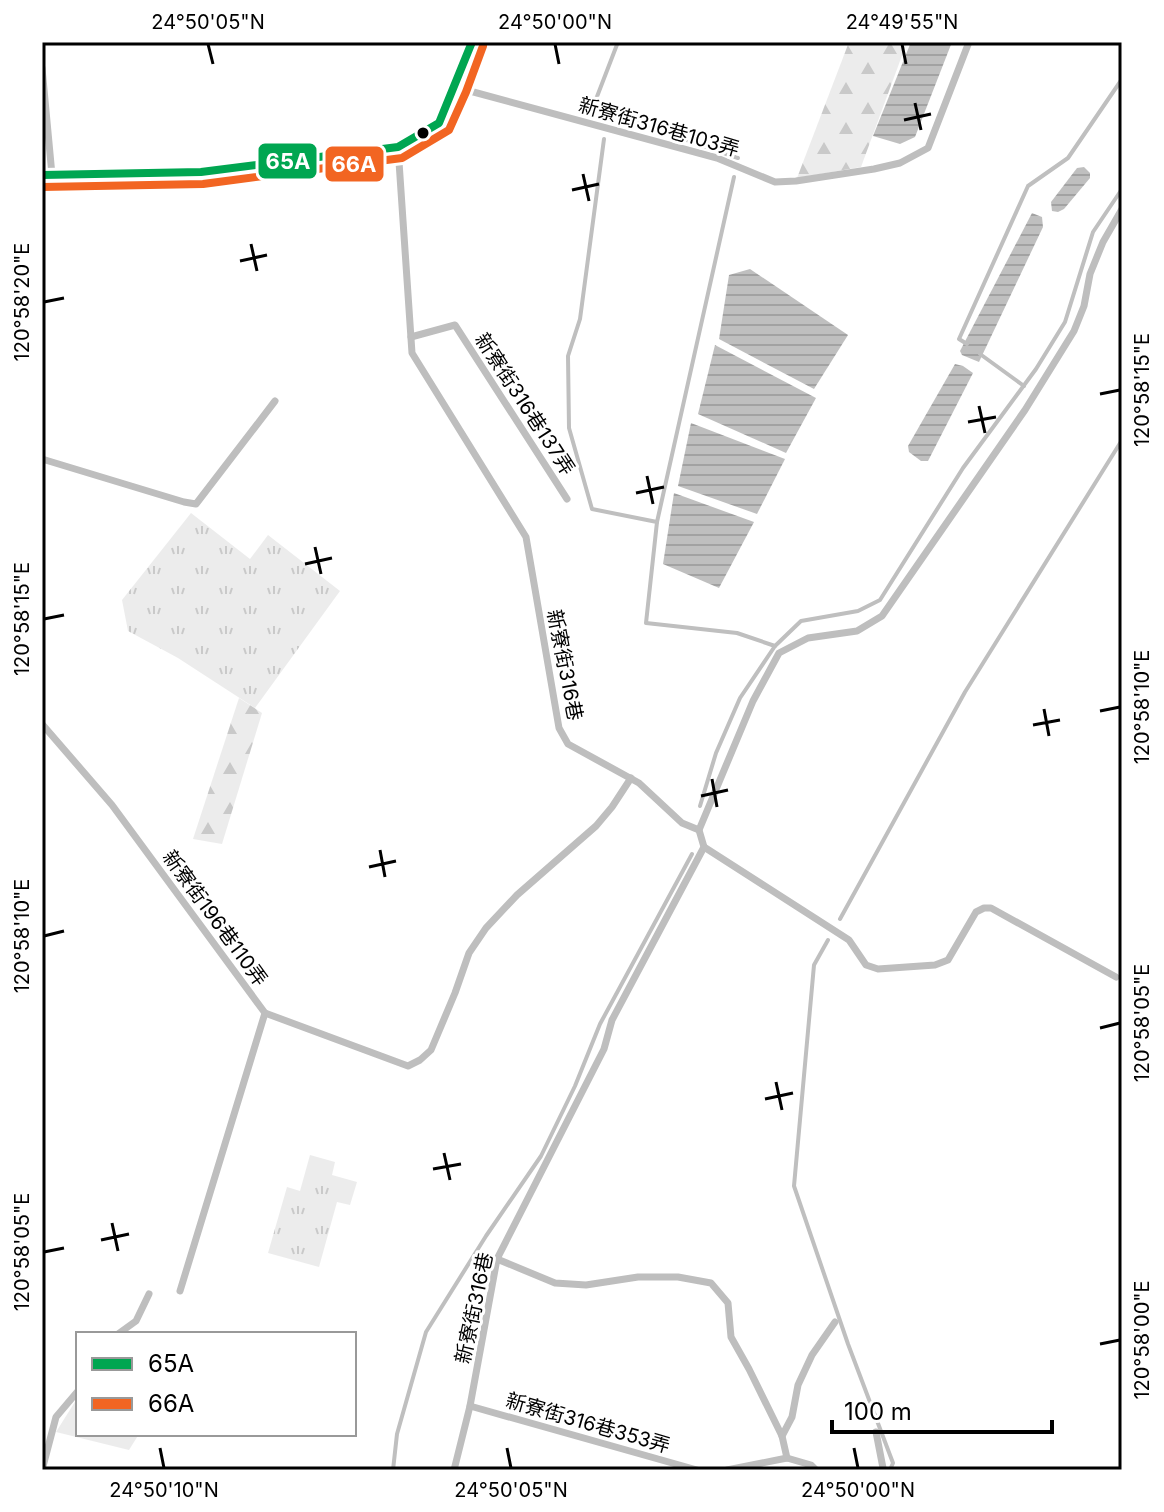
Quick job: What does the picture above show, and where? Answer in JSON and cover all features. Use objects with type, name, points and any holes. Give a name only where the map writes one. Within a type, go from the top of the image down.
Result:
[{"type":"lane","points":[[42,175],[201,172],[398,147],[439,123],[472,42]]},
{"type":"lane","name":"新寮街316巷103弄","points":[[455,87],[717,158],[775,182],[796,181],[900,163],[928,148],[969,42]]},
{"type":"lane","points":[[42,68],[52,175]]},
{"type":"lane","name":"新寮街316巷","points":[[398,147],[412,353],[526,537],[559,728],[568,744],[639,783],[682,823],[699,830]]},
{"type":"lane","points":[[1116,977],[991,908],[976,912],[948,960],[935,965],[878,969],[866,965],[849,940],[704,847],[699,830],[753,701],[779,653],[808,638],[857,631],[882,616],[1025,410],[1074,331],[1084,306],[1090,274],[1103,242],[1122,209]]},
{"type":"lane","name":"新寮街316巷137弄","points":[[411,337],[455,325],[567,499]]},
{"type":"lane","points":[[42,459],[196,504],[275,401]]},
{"type":"lane","name":"新寮街196巷110弄","points":[[42,724],[112,805],[265,1013],[408,1066],[431,1050],[469,953],[486,928],[517,895],[596,826],[631,778]]},
{"type":"lane","name":"新寮街316巷","points":[[454,1470],[470,1406],[497,1259],[604,1049],[612,1020],[704,847]]},
{"type":"lane","points":[[180,1291],[265,1013]]},
{"type":"lane","points":[[497,1259],[555,1283],[586,1285],[638,1277],[678,1277],[711,1283],[728,1303],[731,1337],[782,1436],[787,1458]]},
{"type":"lane","points":[[121,1332],[136,1321],[149,1294]]},
{"type":"lane","points":[[782,1436],[792,1417],[802,1375],[835,1322]]},
{"type":"lane","points":[[42,1470],[56,1417],[76,1393]]},
{"type":"lane","name":"新寮街316巷353弄","points":[[470,1406],[697,1470]]},
{"type":"lane","points":[[876,1432],[882,1470]]},
{"type":"lane","points":[[727,1470],[787,1458],[811,1465],[816,1470]]},
{"type":"lane","points":[[652,1470],[657,1459]]},
{"type":"green space","points":[[849,42],[907,42],[861,167],[797,178]]},
{"type":"green space","points":[[191,513],[250,559],[268,535],[340,591],[255,708],[178,658],[128,631],[122,600]]},
{"type":"green space","points":[[239,698],[262,713],[222,844],[193,839]]},
{"type":"green space","points":[[310,1155],[335,1162],[332,1175],[357,1182],[350,1205],[337,1202],[319,1267],[268,1253],[287,1187],[300,1191]]},
{"type":"green space","points":[[76,1400],[76,1436],[138,1436],[129,1450],[56,1432]]},
{"type":"shaded area","points":[[911,42],[952,42],[915,137],[900,144],[873,136]]},
{"type":"shaded area","points":[[1084,167],[1090,178],[1064,209],[1052,211],[1051,202],[1077,168]]},
{"type":"shaded area","points":[[1032,213],[1042,217],[1043,227],[979,362],[962,355],[960,351]]},
{"type":"shaded area","points":[[750,269],[848,335],[814,389],[719,339],[729,275]]},
{"type":"shaded area","points":[[715,345],[816,398],[786,453],[698,414]]},
{"type":"shaded area","points":[[955,364],[973,373],[928,461],[921,461],[909,452],[908,446]]},
{"type":"shaded area","points":[[691,423],[785,459],[757,514],[678,486]]},
{"type":"shaded area","points":[[674,493],[754,522],[719,588],[663,564]]},
{"type":"waterway","points":[[618,42],[593,107],[738,158]]},
{"type":"waterway","points":[[967,344],[959,339],[1028,186],[1068,158],[1122,79]]},
{"type":"waterway","points":[[604,139],[580,319],[568,356],[569,428],[592,509],[657,522],[646,623],[737,633],[775,646]]},
{"type":"waterway","points":[[657,522],[734,177]]},
{"type":"waterway","points":[[700,806],[716,753],[740,698],[775,646],[801,621],[858,611],[880,600],[963,468],[1036,369],[1065,322],[1093,232],[1122,189]]},
{"type":"waterway","points":[[980,354],[1024,386]]},
{"type":"waterway","points":[[840,919],[965,692],[1122,440]]},
{"type":"waterway","points":[[393,1470],[397,1434],[426,1332],[541,1156],[575,1086],[600,1024],[692,854]]},
{"type":"waterway","points":[[828,940],[814,965],[794,1186],[893,1463],[890,1470]]},
{"type":"transit line","name":"65A","points":[[42,175],[201,172],[398,147],[439,123],[472,42]]},
{"type":"transit line","name":"66A","points":[[42,187],[203,184],[402,158],[449,130],[483,46]]}]
